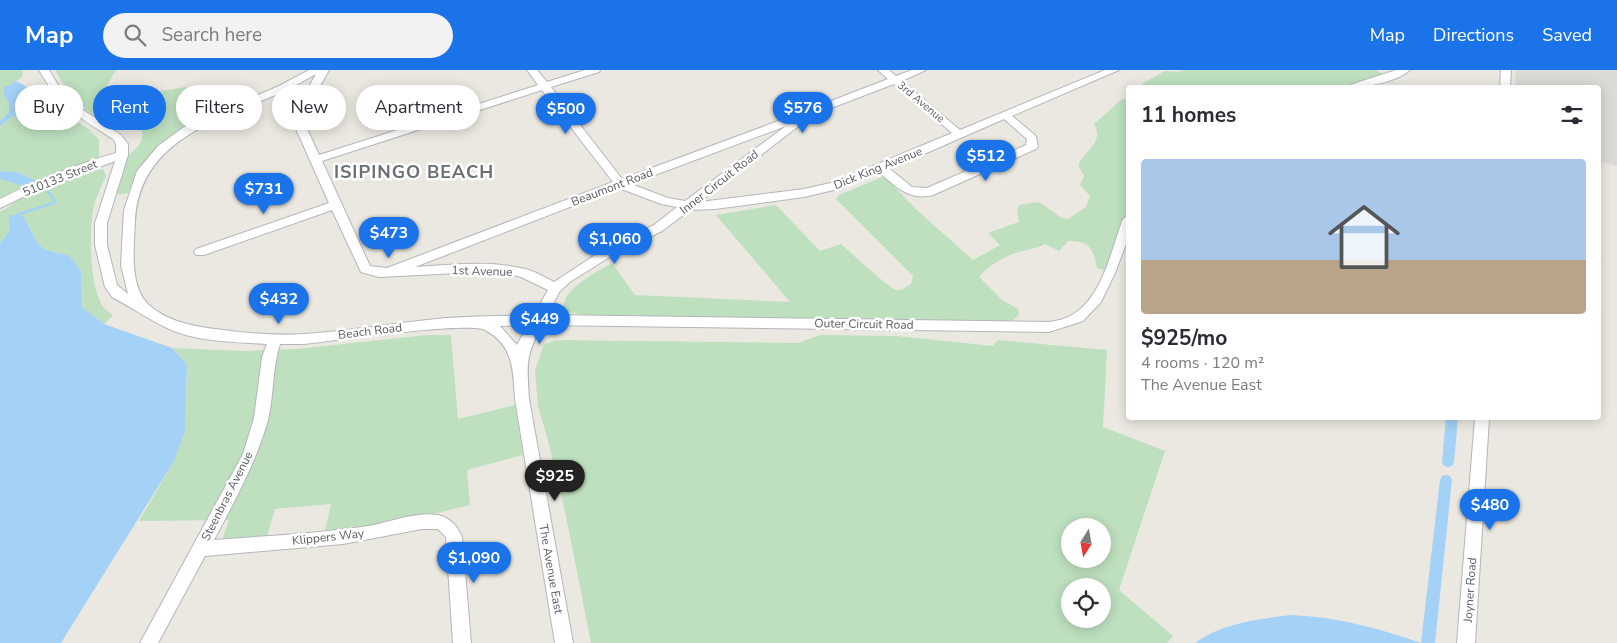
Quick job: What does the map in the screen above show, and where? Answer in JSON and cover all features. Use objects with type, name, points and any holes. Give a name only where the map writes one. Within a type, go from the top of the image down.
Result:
[{"type":"street","points":[[44,70],[54,87],[73,108],[117,137],[123,147],[122,155]]},
{"type":"street","points":[[289,85],[317,70]]},
{"type":"street","points":[[315,85],[324,70]]},
{"type":"street","points":[[532,70],[620,184]]},
{"type":"street","points":[[317,159],[595,70]]},
{"type":"street","name":"3rd Avenue","points":[[883,70],[959,134]]},
{"type":"street","name":"Inner Circuit Road","points":[[536,320],[555,288],[579,269],[658,228],[809,113],[921,70]]},
{"type":"street","name":"Dick King Avenue","points":[[620,184],[665,201],[689,206],[715,205],[822,190],[882,168],[1114,70]]},
{"type":"street","points":[[1364,85],[1405,70]]},
{"type":"street","points":[[1504,85],[1506,70]]},
{"type":"street","points":[[144,308],[135,296],[126,265],[130,210],[144,171],[162,148],[188,129],[272,93]]},
{"type":"street","name":"Beaumont Road","points":[[387,272],[809,113]]},
{"type":"street","points":[[882,168],[908,191],[929,192],[1032,147],[1032,138],[1005,115]]},
{"type":"street","name":"1st Avenue","points":[[303,130],[363,266],[369,271],[387,272],[457,268],[509,270],[524,273],[555,288]]},
{"type":"street","name":"510133 Street","points":[[0,204],[23,192],[100,161],[122,155]]},
{"type":"street","name":"Beach Road","points":[[122,155],[101,223],[101,245],[111,287],[117,294],[172,325],[194,331],[228,336],[304,339],[439,324],[536,320]]},
{"type":"street","points":[[200,252],[337,204]]},
{"type":"street","name":"Outer Circuit Road","points":[[536,320],[1049,327],[1078,318],[1090,307],[1100,293],[1126,227]]},
{"type":"street","name":"The Avenue East","points":[[536,320],[524,346],[520,363],[522,399],[564,643]]},
{"type":"street","points":[[482,322],[501,332],[509,342],[520,363]]},
{"type":"street","name":"Steenbras Avenue","points":[[150,643],[239,476],[255,439],[269,357],[274,339]]},
{"type":"street","name":"Joyner Road","points":[[1466,643],[1482,420]]},
{"type":"street","name":"Klippers Way","points":[[200,549],[366,534],[432,522],[440,523],[452,532],[454,537],[462,643]]},
{"type":"shaded area","points":[[1516,70],[1617,70],[1617,166],[1601,162],[1601,85],[1515,85]]},
{"type":"green space","points":[[0,70],[23,70],[22,77],[4,90],[3,94],[8,100],[9,112],[0,121]]},
{"type":"green space","points":[[55,70],[116,70],[107,85],[93,85],[93,115],[83,107],[83,85],[64,85]]},
{"type":"green space","points":[[1184,70],[1376,70],[1384,74],[1363,82],[1343,85],[1143,85],[1143,83],[1165,71],[1177,72]]},
{"type":"green space","points":[[176,89],[176,130],[188,130],[158,149],[136,175],[128,193],[117,195],[126,160],[139,145],[142,135],[141,130],[166,130],[166,90]]},
{"type":"green space","points":[[1126,99],[1126,218],[1104,270],[1097,268],[1094,255],[1086,244],[1075,241],[1068,241],[1059,251],[1045,244],[1015,253],[1000,260],[979,277],[1002,300],[1018,309],[1019,315],[1012,321],[589,316],[564,311],[564,303],[567,296],[580,282],[612,263],[635,295],[790,302],[716,215],[776,205],[820,251],[841,244],[892,288],[896,290],[902,289],[911,284],[913,276],[836,199],[839,195],[882,177],[887,179],[919,212],[973,260],[1000,245],[988,233],[1019,222],[1017,210],[1019,205],[1039,202],[1062,218],[1068,219],[1086,207],[1090,196],[1080,185],[1084,176],[1079,163],[1096,140],[1097,130],[1094,124],[1121,100]]},
{"type":"green space","points":[[15,116],[15,130],[83,130],[83,125],[99,140],[99,157],[96,161],[81,167],[68,168],[54,178],[39,182],[17,172],[0,171],[0,126]]},
{"type":"green space","points":[[93,169],[103,169],[106,176],[94,205],[91,228],[92,270],[98,296],[103,306],[113,315],[104,324],[82,307],[81,271],[69,255],[43,248],[36,240],[23,216],[0,243],[0,212],[21,199]]},
{"type":"green space","points":[[0,179],[26,187],[0,200]]},
{"type":"green space","points":[[428,335],[451,335],[458,419],[515,405],[523,455],[467,470],[470,505],[392,524],[324,534],[331,504],[275,509],[266,540],[226,540],[223,537],[229,520],[139,521],[174,461],[185,432],[187,364],[172,348],[244,351],[296,349]]},
{"type":"green space","points":[[820,335],[897,336],[993,346],[998,340],[1107,350],[1103,427],[1165,451],[1119,590],[1173,636],[1167,643],[591,643],[566,516],[538,406],[535,370],[544,344],[556,340],[798,343]]},
{"type":"water","points":[[14,81],[24,85],[15,85],[15,116],[0,126],[0,121],[9,112],[8,100],[4,97],[3,87],[10,85]]},
{"type":"water","points":[[0,171],[17,172],[39,182],[26,187],[0,179]]},
{"type":"water","points":[[9,215],[23,216],[36,240],[43,248],[69,255],[81,271],[82,307],[104,324],[172,348],[187,364],[185,432],[174,461],[61,643],[0,643],[0,243],[10,230]]},
{"type":"water","points":[[1291,615],[1325,618],[1357,624],[1421,643],[1195,643],[1229,626],[1254,620]]},
{"type":"waterway","points":[[17,215],[56,202],[46,189],[41,187]]},
{"type":"waterway","points":[[1448,462],[1452,420]]},
{"type":"waterway","points":[[1428,643],[1446,480]]},
{"type":"district","name":"ISIPINGO BEACH","points":[[414,172]]}]
